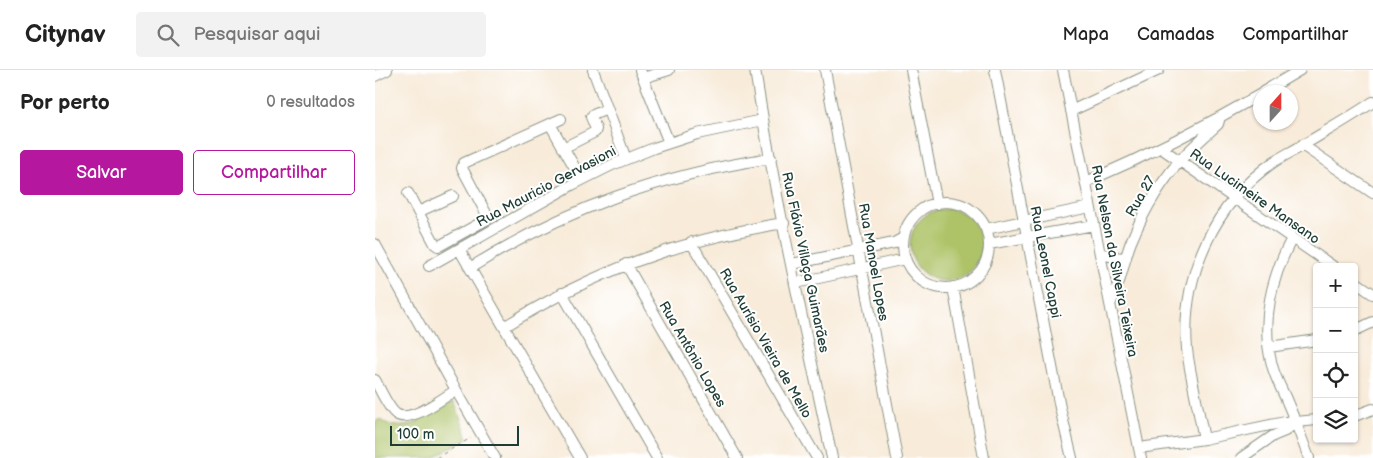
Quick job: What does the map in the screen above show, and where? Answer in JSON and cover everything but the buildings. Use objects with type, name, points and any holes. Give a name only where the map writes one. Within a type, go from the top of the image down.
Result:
[{"type":"street","points":[[375,76],[387,70]]},
{"type":"street","points":[[593,70],[626,159]]},
{"type":"street","points":[[669,70],[642,74],[669,143]]},
{"type":"street","name":"Rua Flávio Villaça Guimarães","points":[[755,70],[795,283],[833,458]]},
{"type":"street","name":"Rua Manoel Lopes","points":[[825,70],[897,458]]},
{"type":"street","points":[[911,70],[937,204]]},
{"type":"street","name":"Rua Leonel Cappi","points":[[995,70],[1060,408],[1072,458]]},
{"type":"street","name":"Rua Nelson da Silveira Teixeira","points":[[1063,70],[1140,453]]},
{"type":"street","points":[[1071,111],[1159,70]]},
{"type":"street","points":[[1275,85],[1300,70]]},
{"type":"street","points":[[1086,182],[1161,148],[1253,98]]},
{"type":"street","points":[[1204,439],[1187,352],[1186,320],[1194,275],[1205,246],[1220,218],[1235,198],[1262,171],[1275,161],[1373,102]]},
{"type":"street","points":[[596,129],[591,117],[607,109]]},
{"type":"street","name":"Rua 27","points":[[1110,304],[1117,292],[1131,241],[1147,210],[1165,180],[1180,161],[1218,124],[1220,117]]},
{"type":"street","points":[[408,193],[435,244],[438,246],[487,219],[487,214],[462,168],[464,163],[561,119]]},
{"type":"street","name":"Rua Mauricio Gervasioni","points":[[429,266],[572,185],[626,159],[669,143],[719,129],[763,120]]},
{"type":"street","points":[[563,148],[593,134],[596,129],[613,123]]},
{"type":"street","points":[[550,124],[579,175]]},
{"type":"street","points":[[1302,145],[1373,194]]},
{"type":"street","name":"Rua Lucimeire Mansano","points":[[1161,148],[1328,263]]},
{"type":"street","points":[[470,268],[535,231],[605,200],[687,174],[771,158]]},
{"type":"street","points":[[418,212],[453,196]]},
{"type":"street","points":[[951,203],[965,207],[977,216],[985,229],[989,244],[986,259],[979,273],[967,282],[953,287],[937,287],[923,282],[912,272],[905,259],[903,238],[908,225],[917,213],[929,206],[951,203]]},
{"type":"street","points":[[985,229],[1091,207]]},
{"type":"street","points":[[504,327],[562,293],[626,264],[691,242],[783,223]]},
{"type":"street","points":[[989,244],[1094,225]]},
{"type":"street","points":[[792,264],[894,242],[903,238]]},
{"type":"street","points":[[1292,238],[1279,265],[1271,294],[1268,323],[1269,348],[1272,366],[1309,458]]},
{"type":"street","name":"Rua Aurísio Vieira de Mello","points":[[691,242],[817,458]]},
{"type":"street","points":[[375,244],[495,458]]},
{"type":"street","points":[[459,249],[580,458]]},
{"type":"street","points":[[1100,253],[1126,258]]},
{"type":"street","points":[[795,283],[905,259]]},
{"type":"street","name":"Rua Antônio Lopes","points":[[626,264],[737,458]]},
{"type":"street","points":[[1358,284],[1373,294]]},
{"type":"street","points":[[953,287],[984,458]]},
{"type":"street","points":[[562,293],[657,458]]},
{"type":"street","points":[[1358,329],[1373,322]]},
{"type":"street","points":[[1269,348],[1313,341]]},
{"type":"street","points":[[375,380],[391,409],[396,414],[402,416],[415,414],[456,390]]},
{"type":"street","points":[[1358,415],[1373,409]]},
{"type":"street","points":[[1140,453],[1285,422],[1313,420]]},
{"type":"street","points":[[1241,458],[1273,436],[1285,431],[1296,422]]},
{"type":"path","points":[[436,458],[481,433]]},
{"type":"green space","points":[[946,209],[966,215],[976,225],[982,245],[976,265],[966,275],[946,281],[926,275],[916,265],[910,245],[916,225],[926,215]]},
{"type":"green space","points":[[454,401],[468,438],[432,458],[375,458],[375,422],[380,419],[398,426],[408,425],[418,422],[417,419]]}]
